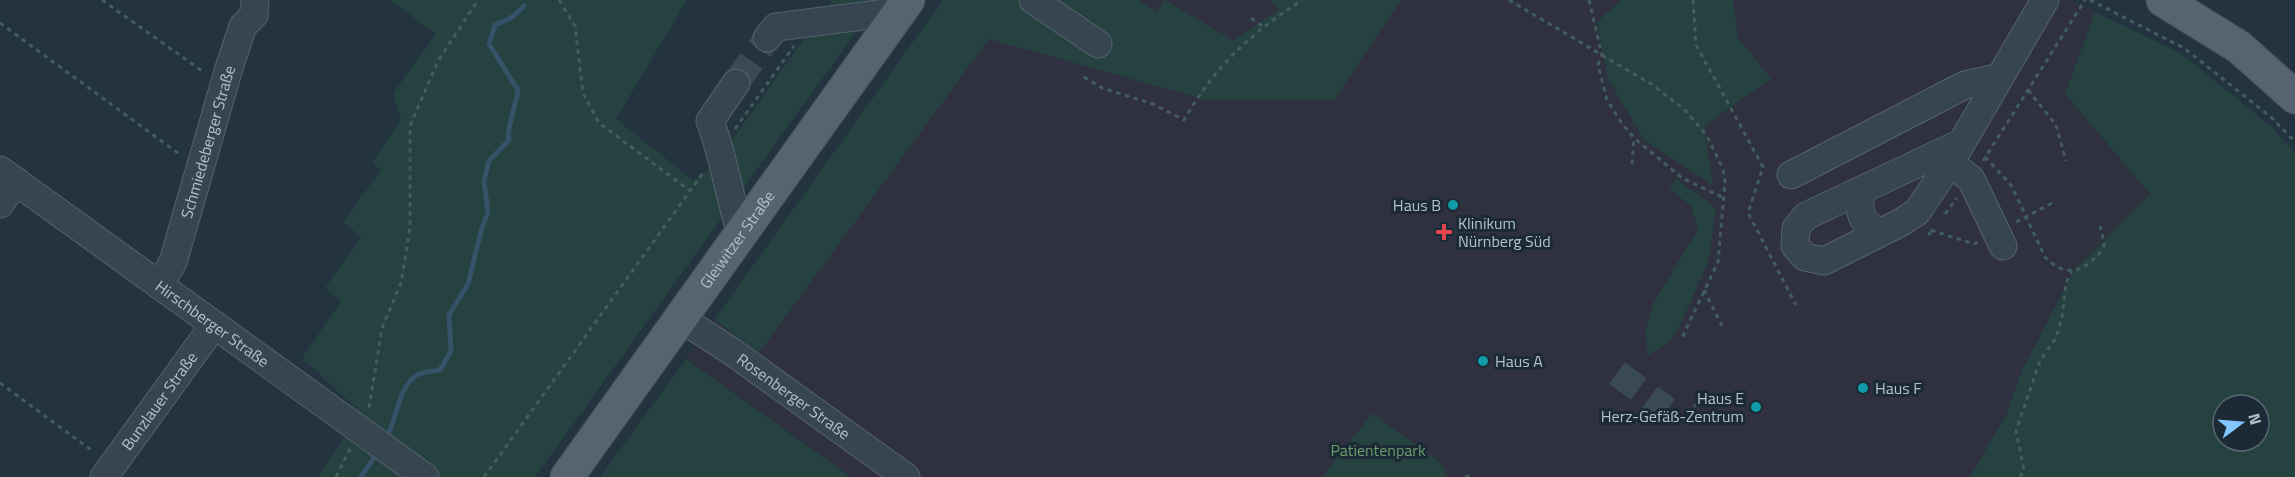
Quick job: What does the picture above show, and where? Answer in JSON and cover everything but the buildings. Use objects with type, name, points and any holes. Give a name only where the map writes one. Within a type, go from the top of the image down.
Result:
[{"type":"main road","points":[[2163,0],[2239,47],[2295,97]]},
{"type":"main road","name":"Gleiwitzer Straße","points":[[567,477],[902,8]]},
{"type":"street","name":"Schmiedeberger Straße","points":[[159,285],[173,262],[224,86],[243,26],[254,15],[255,0]]},
{"type":"street","points":[[1033,0],[1098,44]]},
{"type":"street","points":[[1967,161],[1861,191],[1806,216],[1796,228],[1795,246],[1805,257],[1824,261],[1881,232],[1926,226],[1967,161],[1998,78],[2045,0]]},
{"type":"street","points":[[766,38],[776,27],[809,25],[902,8]]},
{"type":"street","points":[[1791,175],[1965,85],[1998,78]]},
{"type":"street","points":[[736,83],[710,121],[721,148],[728,188],[741,234]]},
{"type":"street","points":[[1967,161],[2003,246]]},
{"type":"street","name":"Hirschberger Straße","points":[[8,175],[425,477]]},
{"type":"street","points":[[0,204],[8,175]]},
{"type":"street","points":[[1861,191],[1858,210],[1865,223],[1881,232]]},
{"type":"street","name":"Rosenberger Straße","points":[[680,318],[731,351],[906,477]]},
{"type":"street","name":"Bunzlauer Straße","points":[[108,471],[214,325]]},
{"type":"path","points":[[102,0],[224,86]]},
{"type":"path","points":[[336,477],[374,440],[370,406],[382,328],[402,284],[410,228],[410,126],[438,61],[478,0]]},
{"type":"path","points":[[559,0],[575,26],[583,93],[599,123],[690,191]]},
{"type":"path","points":[[1083,77],[1102,88],[1154,104],[1184,120],[1203,88],[1223,64],[1262,26],[1302,0]]},
{"type":"path","points":[[1509,0],[1596,49],[1602,55],[1651,84],[1684,109],[1707,136],[1723,169],[1725,199],[1718,262],[1681,340]]},
{"type":"path","points":[[1589,0],[1602,55],[1598,65],[1607,100],[1634,138],[1682,178],[1725,199]]},
{"type":"path","points":[[1692,0],[1696,45],[1763,167],[1748,213],[1796,305]]},
{"type":"path","points":[[1974,244],[1926,226],[1967,161],[2027,90],[2085,0]]},
{"type":"path","points":[[2090,0],[2184,48],[2272,118],[2295,142]]},
{"type":"path","points":[[1251,18],[1262,26]]},
{"type":"path","points":[[0,23],[200,170]]},
{"type":"path","points":[[484,477],[809,25]]},
{"type":"path","points":[[2027,90],[2056,125],[2066,161]]},
{"type":"path","points":[[1632,164],[1634,138]]},
{"type":"path","points":[[1967,161],[2011,185],[2045,257],[2055,267],[2072,271],[2081,270],[2098,255],[2104,245],[2100,225]]},
{"type":"path","points":[[2040,209],[2054,202]]},
{"type":"path","points":[[2020,477],[2024,470],[2016,431],[2040,361],[2056,338],[2066,283],[2072,271]]},
{"type":"path","points":[[1704,290],[1722,326]]},
{"type":"path","points":[[0,383],[108,471]]},
{"type":"path","points":[[1683,421],[1701,398]]},
{"type":"path","points":[[1465,477],[1470,475]]},
{"type":"shaded area","name":"Klinikum Nürnberg Süd","points":[[943,0],[2071,0],[2095,12],[2065,94],[2150,194],[2074,271],[2022,370],[2007,413],[1970,477],[852,477],[686,359]]},
{"type":"green space","points":[[390,0],[687,0],[616,119],[694,181],[715,163],[832,0],[879,0],[535,477],[318,477],[361,413],[302,358],[341,301],[325,288],[361,237],[343,222],[381,170],[372,163],[401,119],[393,93],[436,34]]},
{"type":"green space","points":[[943,0],[1139,0],[1157,12],[1165,0],[1233,40],[1280,9],[1268,0],[1401,0],[1334,100],[1206,100],[989,39],[759,353],[714,320]]},
{"type":"green space","points":[[1621,0],[1733,0],[1738,37],[1771,79],[1704,126],[1713,185],[1644,140],[1608,79],[1597,22]]},
{"type":"green space","points":[[2095,12],[2182,54],[2269,125],[2295,152],[2295,477],[1970,477],[2007,413],[2022,370],[2074,271],[2150,194],[2065,94]]},
{"type":"green space","points":[[1676,179],[1716,208],[1709,260],[1680,325],[1667,345],[1648,355],[1645,331],[1654,302],[1698,229],[1691,206],[1669,188]]},
{"type":"green space","points":[[686,359],[851,477],[600,477]]},
{"type":"green space","name":"Patientenpark","points":[[1372,413],[1440,462],[1448,477],[1322,477]]},
{"type":"waterway","points":[[386,438],[405,388],[410,381],[419,374],[440,370],[451,351],[449,315],[468,284],[488,212],[484,181],[489,161],[509,140],[510,123],[518,90],[489,44],[495,25],[511,18],[524,6]]},
{"type":"waterway","points":[[361,477],[378,451]]},
{"type":"tunnel","points":[[736,83],[767,38]]},
{"type":"tunnel","points":[[1617,373],[1667,410]]},
{"type":"place","name":"Haus B","points":[[1453,205]]},
{"type":"place","name":"Klinikum Nürnberg Süd","points":[[1444,232]]},
{"type":"place","name":"Haus A","points":[[1483,361]]},
{"type":"place","name":"Haus F","points":[[1863,388]]},
{"type":"place","name":"Haus E Herz-Gefäß-Zentrum","points":[[1756,407]]}]
